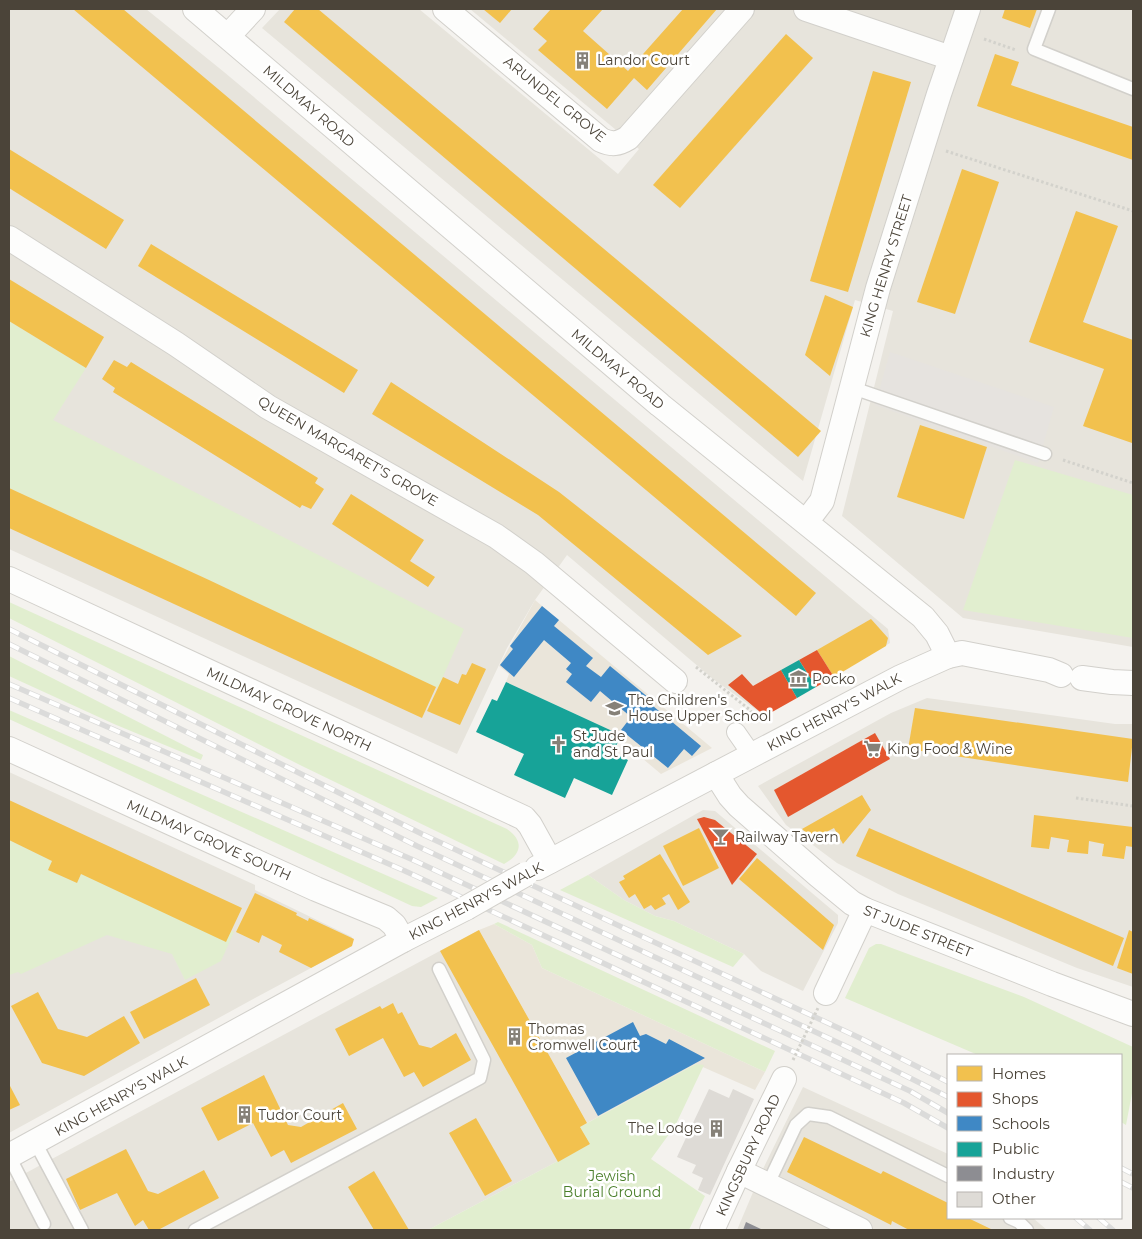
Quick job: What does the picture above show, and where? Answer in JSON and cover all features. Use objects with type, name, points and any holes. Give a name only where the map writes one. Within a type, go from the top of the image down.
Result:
[{"type":"street","name":"MILDMAY ROAD","points":[[194,9],[660,405],[923,617],[937,634],[948,656]]},
{"type":"street","points":[[228,36],[252,9]]},
{"type":"street","name":"ARUNDEL GROVE","points":[[445,9],[593,134],[610,144],[619,143],[628,138],[742,9]]},
{"type":"street","points":[[806,9],[951,58]]},
{"type":"street","name":"KING HENRY STREET","points":[[806,522],[822,501],[850,387],[878,288],[968,9]]},
{"type":"street","name":"QUEEN MARGARET'S GROVE","points":[[9,238],[176,344],[268,407],[496,536],[534,563],[675,681]]},
{"type":"street","name":"MILDMAY GROVE NORTH","points":[[9,579],[524,818],[530,825],[550,861]]},
{"type":"street","points":[[948,656],[973,655],[1071,676],[1112,682],[1133,682]]},
{"type":"street","name":"KING HENRY'S WALK","points":[[9,1156],[550,861],[901,677],[948,656]]},
{"type":"street","points":[[736,732],[752,755]]},
{"type":"street","name":"MILDMAY GROVE SOUTH","points":[[9,749],[316,889],[386,918],[394,925],[402,940]]},
{"type":"street","name":"ST JUDE STREET","points":[[716,774],[739,806],[826,882],[864,910],[1043,981],[1133,1014]]},
{"type":"street","points":[[822,999],[864,910]]},
{"type":"street","name":"KINGSBURY ROAD","points":[[712,1230],[789,1070]]},
{"type":"street","points":[[739,1171],[768,1184],[833,1224],[860,1230]]},
{"type":"lane","points":[[1049,9],[1034,49],[1133,89]]},
{"type":"lane","points":[[850,387],[1045,454]]},
{"type":"lane","points":[[195,1230],[480,1078],[484,1060],[439,969]]},
{"type":"lane","points":[[768,1184],[796,1124],[808,1114],[829,1117],[947,1176]]},
{"type":"lane","points":[[35,1142],[82,1230]]},
{"type":"lane","points":[[9,1156],[44,1224]]},
{"type":"lane","points":[[1012,1219],[1019,1222],[1027,1230]]},
{"type":"path","points":[[960,31],[1016,50],[1034,49]]},
{"type":"path","points":[[923,144],[1133,211]]},
{"type":"path","points":[[1045,454],[1133,483]]},
{"type":"path","points":[[1076,798],[1133,806]]},
{"type":"path","points":[[789,1070],[822,999]]},
{"type":"shaded area","points":[[9,9],[146,9],[224,72],[888,629],[890,643],[765,716],[713,679],[567,555],[535,600],[507,648],[457,754],[9,549]]},
{"type":"shaded area","points":[[280,9],[419,9],[618,174],[639,149],[470,9],[1133,9],[1133,647],[963,618],[842,516],[893,311],[855,300],[803,481],[262,28]]},
{"type":"shaded area","points":[[890,352],[1054,407],[1038,463],[875,405]]},
{"type":"shaded area","name":"The Children's House Upper School","points":[[535,600],[712,748],[661,774],[624,743],[621,735],[506,682],[509,674],[499,666]]},
{"type":"shaded area","points":[[927,698],[1115,724],[1133,724],[1133,987],[1077,968],[898,894],[837,863],[786,825],[758,786],[891,713]]},
{"type":"shaded area","points":[[9,772],[255,885],[255,890],[352,937],[352,946],[9,1133]]},
{"type":"shaded area","points":[[703,810],[715,811],[838,915],[838,923],[803,991],[761,971],[744,954],[674,921],[655,916],[624,900],[588,875]]},
{"type":"shaded area","points":[[494,924],[532,945],[542,968],[765,1072],[755,1090],[696,1064],[587,1123],[479,930]]},
{"type":"shaded area","points":[[479,930],[587,1123],[580,1127],[590,1144],[428,1230],[9,1230],[9,1182]]},
{"type":"shaded area","points":[[803,1087],[947,1154],[947,1219],[1034,1219],[1047,1230],[737,1230],[762,1171]]},
{"type":"green space","points":[[9,321],[86,368],[53,420],[464,629],[438,688],[9,488]]},
{"type":"green space","points":[[1015,460],[1133,495],[1133,638],[963,610]]},
{"type":"green space","points":[[9,602],[507,829],[516,838],[519,847],[517,852],[504,864],[302,766],[9,618]]},
{"type":"green space","points":[[9,656],[203,755],[201,760],[114,724],[9,676]]},
{"type":"green space","points":[[9,710],[438,898],[421,907],[412,906],[9,719]]},
{"type":"green space","points":[[9,840],[52,861],[48,870],[77,883],[81,874],[234,932],[221,961],[185,980],[172,954],[107,935],[21,974],[18,972],[9,975]]},
{"type":"green space","points":[[588,875],[624,900],[655,916],[674,921],[744,954],[733,967],[560,890]]},
{"type":"green space","points":[[498,922],[775,1051],[765,1072],[542,968],[532,945],[494,924]]},
{"type":"green space","points":[[876,944],[881,944],[1024,997],[1133,1047],[1133,1088],[1126,1125],[1122,1123],[1122,1054],[976,1054],[845,998],[869,948]]},
{"type":"green space","name":"Jewish Burial Ground","points":[[696,1064],[704,1065],[675,1126],[651,1159],[705,1196],[689,1230],[428,1230],[590,1144],[580,1127]]},
{"type":"building: Homes","points":[[73,9],[123,9],[816,593],[796,616]]},
{"type":"building: Homes","points":[[295,9],[318,9],[821,431],[798,457],[284,22]]},
{"type":"building: Homes","points":[[483,9],[512,9],[500,23]]},
{"type":"building: Homes","name":"Landor Court","points":[[551,9],[603,9],[583,31],[628,71],[683,9],[717,9],[647,90],[634,78],[607,109],[538,50],[547,41],[533,29]]},
{"type":"building: Homes","points":[[1005,9],[1037,9],[1030,28],[1002,18]]},
{"type":"building: Homes","points":[[786,34],[813,58],[680,208],[653,185]]},
{"type":"building: Homes","points":[[995,54],[1019,62],[1011,85],[1133,127],[1133,160],[977,106]]},
{"type":"building: Homes","points":[[873,71],[911,82],[848,292],[810,281]]},
{"type":"building: Homes","points":[[9,149],[124,220],[106,249],[9,188]]},
{"type":"building: Homes","points":[[962,169],[999,182],[955,314],[917,302]]},
{"type":"building: Homes","points":[[1076,211],[1118,226],[1083,322],[1133,340],[1132,443],[1083,426],[1104,369],[1029,342]]},
{"type":"building: Homes","points":[[151,244],[358,370],[344,393],[138,266]]},
{"type":"building: Homes","points":[[9,279],[104,337],[86,368],[9,321]]},
{"type":"building: Homes","points":[[825,295],[853,307],[830,376],[805,355]]},
{"type":"building: Homes","points":[[114,360],[127,367],[131,362],[318,478],[315,483],[324,489],[311,509],[302,505],[300,508],[113,392],[115,388],[102,379]]},
{"type":"building: Homes","points":[[391,382],[559,492],[742,636],[708,655],[538,515],[372,414]]},
{"type":"building: Homes","points":[[920,425],[987,447],[964,519],[897,497]]},
{"type":"building: Homes","points":[[9,488],[436,687],[422,718],[9,528]]},
{"type":"building: Homes","points":[[351,494],[424,540],[410,561],[435,577],[428,587],[332,524]]},
{"type":"building: Homes","points":[[871,619],[888,638],[886,646],[834,677],[817,650]]},
{"type":"building: Homes","points":[[472,663],[486,669],[460,725],[427,711],[443,677],[458,684],[462,674],[466,675]]},
{"type":"building: Homes","points":[[915,708],[1133,739],[1128,782],[908,749]]},
{"type":"building: Homes","points":[[862,795],[871,810],[843,844],[834,828],[813,839],[802,829]]},
{"type":"building: Homes","points":[[9,800],[242,908],[226,942],[81,874],[77,883],[48,870],[52,861],[9,840]]},
{"type":"building: Homes","points":[[1034,815],[1133,827],[1133,847],[1126,846],[1124,859],[1102,856],[1104,844],[1089,841],[1088,854],[1067,852],[1069,840],[1051,837],[1049,849],[1031,847]]},
{"type":"building: Homes","points":[[699,828],[719,868],[683,886],[663,846]]},
{"type":"building: Homes","points":[[869,828],[1124,938],[1113,966],[856,856]]},
{"type":"building: Homes","points":[[660,854],[690,902],[678,910],[669,894],[662,898],[666,904],[655,910],[651,905],[644,909],[635,894],[629,898],[619,882],[625,879],[623,876]]},
{"type":"building: Homes","points":[[757,858],[834,925],[823,950],[739,879]]},
{"type":"building: Homes","points":[[255,893],[297,913],[296,915],[308,921],[309,918],[354,939],[352,946],[311,968],[279,952],[282,945],[262,935],[259,943],[236,932]]},
{"type":"building: Homes","name":"Thomas Cromwell Court","points":[[479,930],[587,1123],[580,1127],[590,1144],[558,1162],[440,951]]},
{"type":"building: Homes","points":[[1129,930],[1133,932],[1133,974],[1117,968]]},
{"type":"building: Homes","points":[[196,978],[210,1005],[144,1039],[130,1012]]},
{"type":"building: Homes","points":[[38,992],[58,1029],[87,1037],[124,1016],[140,1043],[84,1076],[42,1063],[11,1006]]},
{"type":"building: Homes","points":[[393,1003],[398,1014],[402,1012],[419,1045],[431,1048],[456,1033],[471,1060],[423,1087],[414,1072],[404,1077],[383,1038],[349,1056],[335,1029],[380,1006],[382,1009]]},
{"type":"building: Homes","name":"Tudor Court","points":[[264,1075],[288,1125],[301,1127],[343,1103],[357,1129],[291,1163],[284,1150],[271,1157],[253,1123],[218,1141],[201,1108]]},
{"type":"building: Homes","points":[[9,1084],[20,1105],[9,1110]]},
{"type":"building: Homes","points":[[476,1118],[512,1181],[485,1196],[449,1133]]},
{"type":"building: Homes","points":[[804,1137],[881,1174],[883,1171],[947,1203],[947,1219],[970,1219],[993,1230],[909,1230],[892,1221],[891,1225],[787,1172]]},
{"type":"building: Homes","points":[[126,1149],[148,1191],[158,1194],[204,1170],[219,1198],[158,1230],[149,1230],[143,1220],[135,1226],[117,1193],[80,1210],[66,1179]]},
{"type":"building: Homes","points":[[374,1171],[409,1230],[374,1230],[348,1187]]},
{"type":"building: Shops","points":[[817,650],[834,677],[816,687],[799,660]]},
{"type":"building: Shops","points":[[781,670],[797,698],[765,716],[728,685],[742,674],[753,686]]},
{"type":"building: Shops","points":[[875,733],[890,759],[788,817],[774,790]]},
{"type":"building: Shops","name":"Railway Tavern","points":[[704,817],[715,820],[757,854],[732,885],[697,819]]},
{"type":"building: Schools","points":[[542,606],[559,620],[554,626],[593,658],[586,666],[601,677],[610,666],[649,698],[647,701],[701,746],[692,756],[684,749],[668,768],[621,730],[631,717],[600,691],[591,702],[566,682],[572,674],[566,669],[571,663],[544,640],[514,677],[500,665],[513,649],[510,646]]},
{"type":"building: Schools","points":[[633,1022],[640,1036],[646,1034],[666,1044],[669,1039],[705,1058],[598,1116],[566,1058]]},
{"type":"building: Public","name":"Pocko","points":[[799,660],[816,687],[797,698],[781,670]]},
{"type":"building: Public","name":"St Jude and St Paul","points":[[506,682],[621,735],[613,753],[628,760],[612,795],[574,778],[565,798],[514,775],[524,754],[476,732],[492,699],[497,701]]},
{"type":"building: Industry","points":[[746,1222],[763,1230],[743,1230]]},
{"type":"building: Other","name":"The Lodge","points":[[709,1089],[729,1098],[733,1089],[754,1099],[710,1195],[698,1190],[703,1178],[692,1173],[696,1165],[677,1157]]},
{"type":"railway","points":[[9,629],[422,834],[860,1038],[947,1082]]},
{"type":"railway","points":[[9,644],[417,846],[854,1050],[947,1096]]},
{"type":"railway","points":[[9,684],[411,859],[910,1091],[947,1112]]},
{"type":"railway","points":[[9,698],[405,871],[904,1103],[947,1127]]},
{"type":"railway","points":[[1122,1168],[1133,1174]]},
{"type":"railway","points":[[1122,1182],[1133,1188]]},
{"type":"railway","points":[[1077,1219],[1090,1230]]},
{"type":"railway","points":[[1100,1219],[1113,1230]]},
{"type":"place","name":"Landor Court","points":[[583,60]]},
{"type":"place","name":"Pocko","points":[[798,679]]},
{"type":"place","name":"The Children's House Upper School","points":[[614,708]]},
{"type":"place","name":"St Jude and St Paul","points":[[559,744]]},
{"type":"place","name":"King Food & Wine","points":[[873,749]]},
{"type":"place","name":"Railway Tavern","points":[[721,837]]},
{"type":"place","name":"Thomas Cromwell Court","points":[[514,1037]]},
{"type":"place","name":"Tudor Court","points":[[244,1115]]},
{"type":"place","name":"The Lodge","points":[[716,1128]]}]
